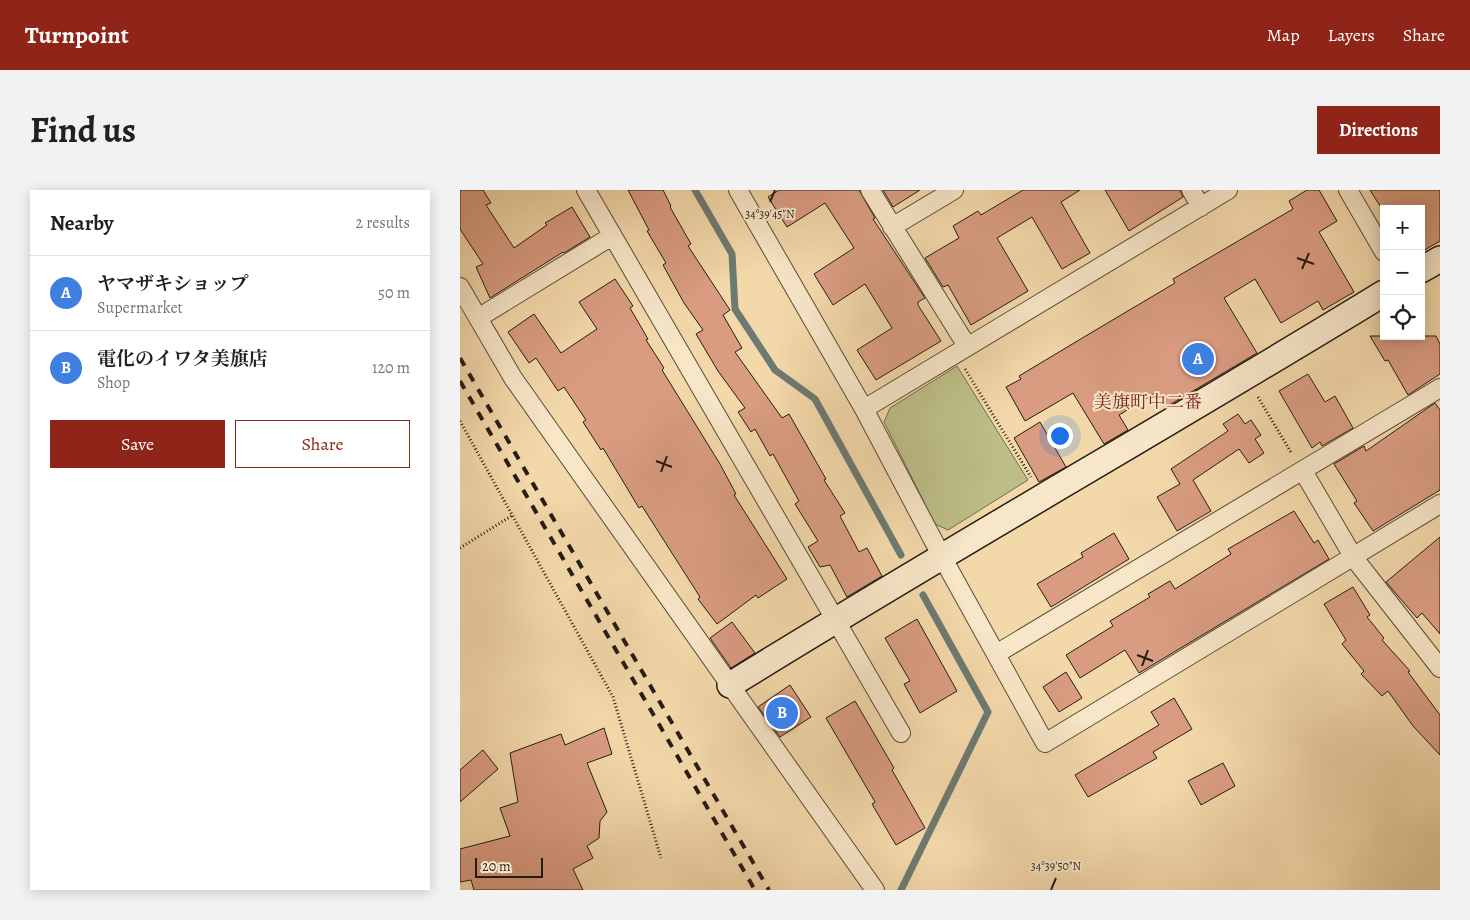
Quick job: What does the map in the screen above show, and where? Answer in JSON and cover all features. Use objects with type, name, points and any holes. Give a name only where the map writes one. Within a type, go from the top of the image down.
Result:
[{"type":"street","points":[[586,190],[901,733]]},
{"type":"street","points":[[738,190],[864,409],[941,556],[1045,743],[1354,558],[1440,504]]},
{"type":"street","points":[[870,190],[961,350]]},
{"type":"street","points":[[892,227],[954,190]]},
{"type":"street","points":[[1190,190],[1200,207]]},
{"type":"street","points":[[864,409],[1228,190]]},
{"type":"street","points":[[1348,190],[1383,250]]},
{"type":"street","points":[[478,318],[612,236]]},
{"type":"street","points":[[1425,268],[1440,259]]},
{"type":"street","points":[[460,287],[513,378],[875,890]]},
{"type":"street","points":[[730,685],[941,556],[1246,377],[1381,295]]},
{"type":"street","points":[[996,654],[1440,388]]},
{"type":"street","points":[[1303,471],[1354,558],[1440,668]]},
{"type":"path","points":[[961,350],[1034,481]]},
{"type":"path","points":[[1246,377],[1303,471]]},
{"type":"path","points":[[460,421],[613,697],[661,858]]},
{"type":"path","points":[[460,548],[513,515]]},
{"type":"green space","points":[[957,366],[1028,480],[948,530],[935,524],[884,422],[890,408]]},
{"type":"building","points":[[460,190],[483,190],[491,203],[486,205],[514,248],[547,225],[545,223],[572,207],[590,237],[490,298],[476,267],[483,264],[460,229]]},
{"type":"building","points":[[628,190],[663,190],[670,207],[691,244],[688,246],[730,310],[723,315],[742,348],[735,352],[782,418],[789,414],[826,479],[824,480],[845,513],[840,516],[859,552],[867,548],[882,576],[847,597],[830,565],[820,567],[808,547],[818,541],[795,504],[799,501],[773,454],[770,456],[755,429],[751,432],[738,412],[745,408],[718,371],[696,334],[703,330],[684,303],[663,265],[666,263],[647,231],[649,230]]},
{"type":"building","points":[[779,190],[859,190],[875,218],[873,219],[925,298],[918,302],[918,305],[941,341],[876,380],[857,350],[892,328],[865,284],[833,305],[814,274],[854,248],[825,203],[787,227],[768,197]]},
{"type":"building","points":[[883,190],[920,190],[893,207]]},
{"type":"building","points":[[1023,190],[1080,190],[1061,202],[1090,253],[1062,269],[1032,217],[997,238],[1028,291],[971,325],[948,285],[943,287],[925,258],[959,238],[953,226],[978,211],[981,215]]},
{"type":"building","points":[[1105,190],[1180,190],[1183,197],[1129,231]]},
{"type":"building","points":[[1307,190],[1319,190],[1337,221],[1319,232],[1354,292],[1323,310],[1318,301],[1281,323],[1255,279],[1224,298],[1257,353],[1166,407],[1157,392],[1119,415],[1128,430],[1104,444],[1073,393],[1025,421],[1006,387],[1021,379],[1019,376],[1175,283],[1173,279],[1293,209],[1289,201]]},
{"type":"building","points":[[1370,190],[1440,190],[1440,241],[1425,250],[1425,205],[1380,206]]},
{"type":"building","points":[[615,279],[633,306],[630,308],[648,339],[646,340],[664,368],[662,370],[720,464],[736,494],[734,495],[787,579],[758,598],[756,595],[717,624],[698,599],[700,597],[642,506],[639,508],[603,448],[601,450],[583,422],[586,420],[564,387],[558,391],[536,358],[529,363],[508,332],[534,314],[561,353],[597,329],[579,302]]},
{"type":"building","points":[[1370,336],[1380,336],[1380,340],[1425,340],[1425,336],[1436,336],[1440,344],[1440,374],[1408,395],[1388,360],[1385,361]]},
{"type":"building","points":[[1308,374],[1325,402],[1335,396],[1353,428],[1322,446],[1320,442],[1312,448],[1279,391]]},
{"type":"building","points":[[1435,403],[1440,410],[1440,490],[1373,531],[1354,503],[1357,501],[1334,464],[1364,446],[1366,451]]},
{"type":"building","points":[[1238,414],[1245,424],[1251,420],[1261,435],[1255,439],[1264,453],[1249,463],[1239,449],[1193,480],[1211,511],[1177,531],[1157,497],[1180,484],[1171,469],[1228,431],[1223,424]]},
{"type":"building","points":[[1040,422],[1066,467],[1039,482],[1014,438]]},
{"type":"building","points":[[1294,511],[1314,543],[1318,540],[1329,559],[1139,673],[1125,650],[1080,678],[1066,655],[1113,626],[1110,621],[1150,597],[1148,594],[1170,581],[1175,589],[1231,554],[1228,549]]},
{"type":"building","points":[[1114,533],[1129,559],[1051,607],[1037,584],[1083,557],[1081,553]]},
{"type":"building","points":[[1440,537],[1440,634],[1422,613],[1417,618],[1386,582]]},
{"type":"building","points":[[1353,587],[1370,615],[1367,617],[1384,638],[1382,640],[1410,671],[1408,672],[1440,715],[1440,755],[1413,726],[1388,691],[1382,696],[1361,674],[1364,671],[1342,644],[1346,640],[1324,604]]},
{"type":"building","points":[[917,619],[957,691],[920,713],[904,684],[910,681],[885,638]]},
{"type":"building","points":[[732,622],[755,653],[731,668],[710,638]]},
{"type":"building","points":[[1066,672],[1082,698],[1059,712],[1043,687]]},
{"type":"building","points":[[790,685],[811,717],[780,737],[758,707]]},
{"type":"building","points":[[1174,698],[1192,729],[1153,752],[1157,758],[1088,797],[1075,775],[1159,725],[1151,712]]},
{"type":"building","points":[[855,701],[894,768],[892,770],[925,828],[896,845],[872,804],[875,802],[826,718]]},
{"type":"building","points":[[604,728],[612,754],[587,763],[607,812],[600,821],[599,838],[587,846],[593,858],[573,869],[583,890],[474,890],[471,880],[460,882],[460,849],[510,836],[500,808],[518,802],[510,753],[561,734],[565,745]]},
{"type":"building","points":[[483,750],[498,769],[460,802],[460,770]]},
{"type":"building","points":[[1223,763],[1235,786],[1201,805],[1188,781]]},
{"type":"waterway","points":[[695,190],[732,254],[735,309],[775,370],[815,399],[901,555]]},
{"type":"waterway","points":[[901,890],[988,712],[923,595]]},
{"type":"railway","points":[[460,358],[769,890]]},
{"type":"railway","points":[[460,381],[755,890]]},
{"type":"place","name":"ヤマザキショップ","points":[[1198,359]]},
{"type":"place","name":"電化のイワタ美旗店","points":[[782,713]]},
{"type":"district","name":"美旗町中二番","points":[[1148,402]]}]
